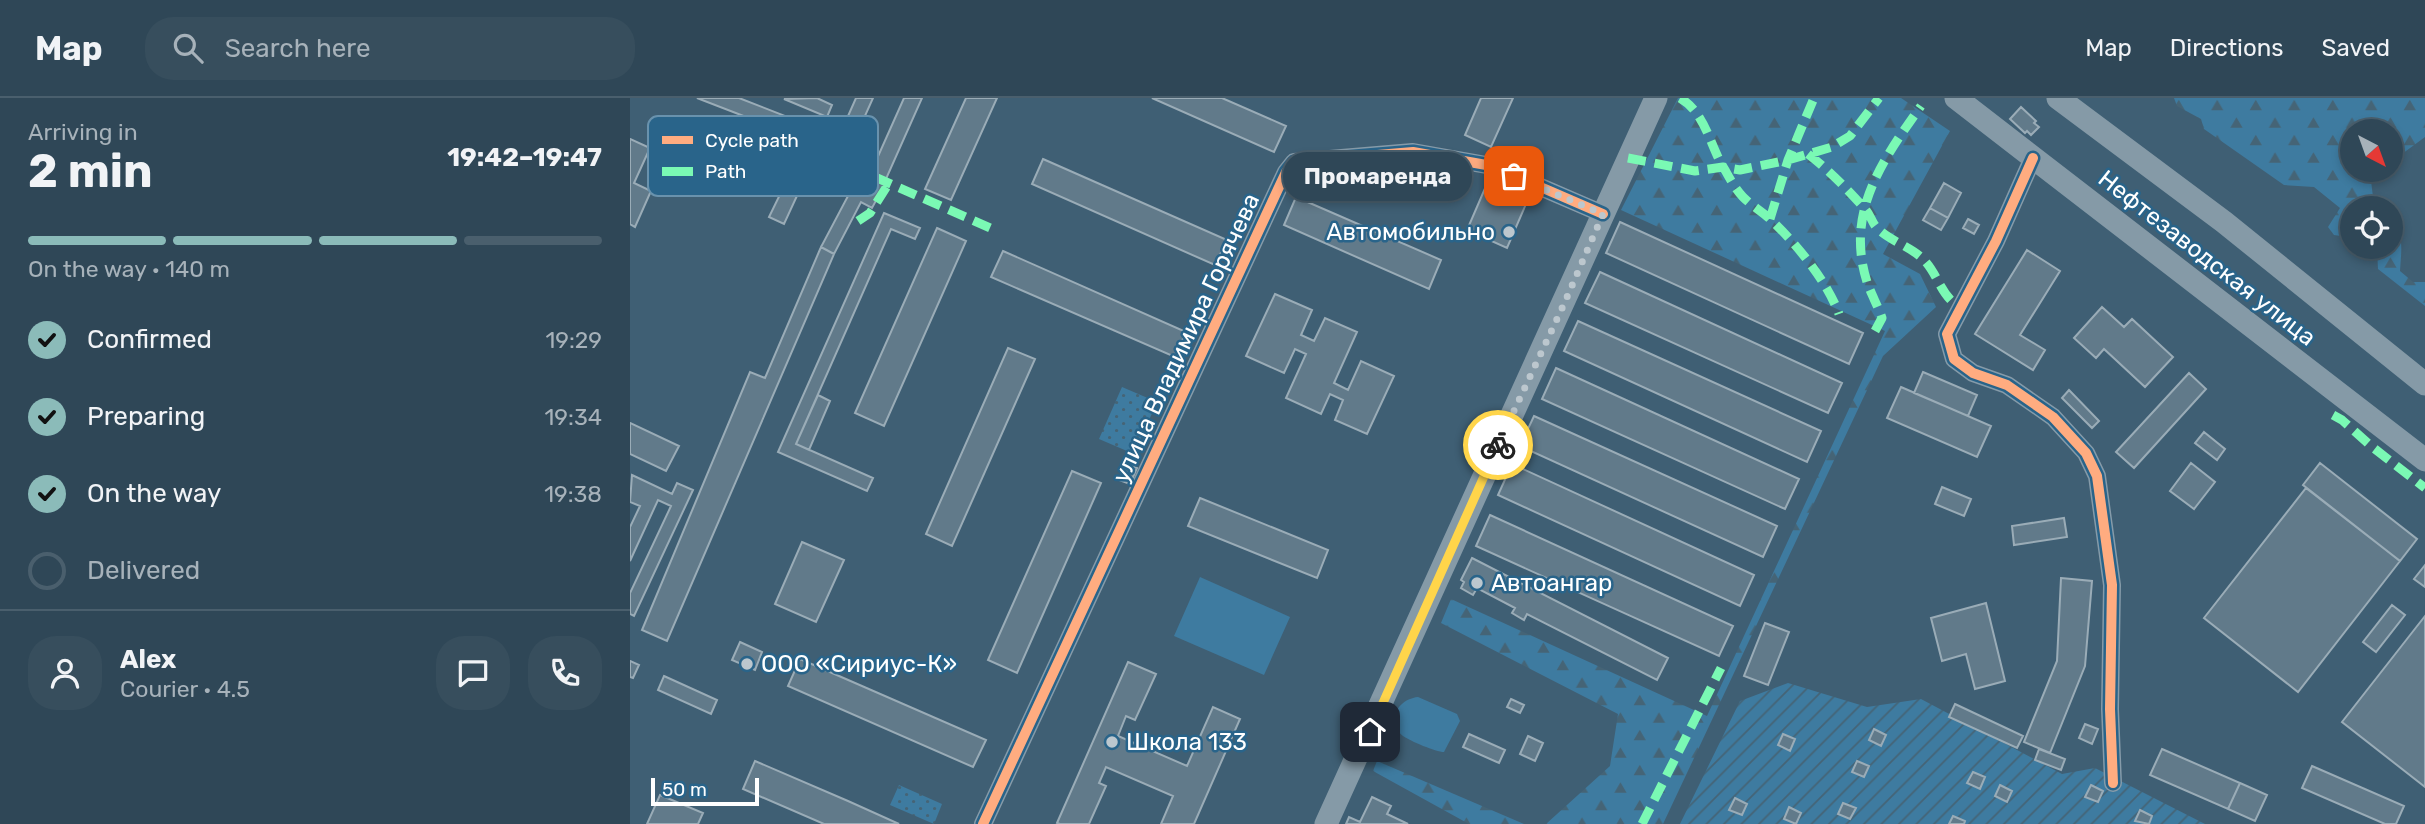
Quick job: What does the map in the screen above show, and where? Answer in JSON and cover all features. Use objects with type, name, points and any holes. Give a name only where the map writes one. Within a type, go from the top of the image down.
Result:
[{"type":"main road","points":[[1326,824],[1656,98]]},
{"type":"main road","name":"Нефтезаводская улица","points":[[2058,98],[2224,222],[2425,384]]},
{"type":"main road","name":"Нефтезаводская улица","points":[[1971,103],[2033,158],[2425,460]]},
{"type":"street","name":"улица Владимира Горячева","points":[[983,824],[1286,172],[1294,162],[1413,152],[1492,166],[1603,214]]},
{"type":"street","points":[[2033,158],[1996,241],[1947,334],[1954,359],[1973,373],[2007,385],[2053,417],[2086,453],[2098,476],[2112,584],[2110,709],[2113,783]]},
{"type":"green space","points":[[1678,98],[1901,98],[1950,131],[1883,254],[1920,274],[1936,307],[1883,356],[1663,824],[1546,824],[1610,766],[1618,714],[1441,623],[1451,599],[1707,716],[1885,331],[1621,210]]},
{"type":"green space","points":[[2174,98],[2425,98],[2425,137],[2403,153],[2403,119],[2340,119],[2340,182],[2371,182],[2373,196],[2340,196],[2340,208],[2314,187],[2284,185],[2204,129],[2201,119],[2177,106]]},
{"type":"green space","points":[[2340,208],[2340,236],[2334,235],[2328,227]]},
{"type":"green space","points":[[2378,259],[2401,259],[2400,271],[2413,282],[2425,282],[2425,306],[2378,269]]},
{"type":"green space","points":[[1122,387],[1157,402],[1134,454],[1099,439]]},
{"type":"green space","points":[[1200,577],[1290,617],[1264,675],[1174,636]]},
{"type":"green space","points":[[1788,683],[1867,707],[1921,699],[2062,774],[2095,768],[2205,824],[1680,824],[1740,701]]},
{"type":"green space","points":[[1418,697],[1457,714],[1460,721],[1444,752],[1411,741],[1403,736],[1395,724],[1396,712],[1400,706]]},
{"type":"green space","points":[[1377,761],[1524,824],[1469,824],[1373,771]]},
{"type":"green space","points":[[899,785],[942,804],[934,824],[890,805]]},
{"type":"building","points":[[697,98],[739,98],[785,116],[744,116]]},
{"type":"building","points":[[817,98],[832,105],[827,116],[825,116],[784,99]]},
{"type":"building","points":[[856,98],[873,98],[865,116],[848,116]]},
{"type":"building","points":[[904,98],[922,98],[886,179],[878,175],[878,156]]},
{"type":"building","points":[[966,98],[997,98],[951,200],[925,189]]},
{"type":"building","points":[[1152,98],[1222,98],[1286,126],[1274,152]]},
{"type":"building","points":[[1481,98],[1513,98],[1491,147],[1465,135]]},
{"type":"building","points":[[2021,107],[2039,127],[2031,135],[2010,119]]},
{"type":"building","points":[[630,139],[648,147],[634,183],[648,190],[649,196],[635,227],[630,224]]},
{"type":"building","points":[[1043,159],[1227,240],[1215,265],[1032,184]]},
{"type":"building","points":[[1489,179],[1529,197],[1507,248],[1467,230]]},
{"type":"building","points":[[878,180],[885,184],[872,208],[861,202],[834,254],[821,247],[848,196],[878,196]]},
{"type":"building","points":[[1944,183],[1961,193],[1948,218],[1930,208]]},
{"type":"building","points":[[779,196],[797,196],[784,224],[769,217]]},
{"type":"building","points":[[1296,197],[1441,260],[1429,289],[1284,225]]},
{"type":"building","points":[[1930,208],[1948,218],[1941,230],[1923,220]]},
{"type":"building","points":[[884,213],[920,228],[915,239],[891,229],[796,444],[873,478],[867,491],[778,452]]},
{"type":"building","points":[[1968,219],[1979,225],[1974,234],[1963,228]]},
{"type":"building","points":[[1620,222],[1863,333],[1849,364],[1606,253]]},
{"type":"building","points":[[937,228],[966,241],[884,426],[855,413]]},
{"type":"building","points":[[821,247],[834,254],[667,641],[642,630],[750,372],[765,378]]},
{"type":"building","points":[[2027,250],[2060,271],[2020,335],[2045,350],[2033,370],[1975,334]]},
{"type":"building","points":[[1003,251],[1186,332],[1175,357],[991,277]]},
{"type":"building","points":[[1600,272],[1842,383],[1828,413],[1585,303]]},
{"type":"building","points":[[1275,294],[1312,310],[1301,335],[1314,341],[1325,318],[1357,332],[1334,383],[1348,390],[1361,361],[1394,376],[1367,434],[1335,420],[1343,400],[1330,394],[1321,414],[1286,398],[1306,354],[1295,349],[1284,373],[1246,356]]},
{"type":"building","points":[[2102,307],[2124,327],[2132,319],[2173,357],[2145,387],[2104,349],[2096,358],[2074,338]]},
{"type":"building","points":[[1578,321],[1821,431],[1807,462],[1564,351]]},
{"type":"building","points":[[1008,348],[1035,359],[952,546],[926,534]]},
{"type":"building","points":[[1556,368],[1799,479],[1785,509],[1542,399]]},
{"type":"building","points":[[1923,372],[1977,395],[1968,416],[1914,393]]},
{"type":"building","points":[[2189,373],[2206,389],[2134,468],[2116,452]]},
{"type":"building","points":[[1901,387],[1991,426],[1977,457],[1887,418]]},
{"type":"building","points":[[2069,390],[2099,421],[2092,428],[2062,398]]},
{"type":"building","points":[[818,395],[830,401],[809,450],[796,444]]},
{"type":"building","points":[[1534,416],[1777,526],[1763,557],[1520,446]]},
{"type":"building","points":[[630,423],[679,446],[666,471],[630,454]]},
{"type":"building","points":[[2204,432],[2225,449],[2217,460],[2195,443]]},
{"type":"building","points":[[2191,463],[2215,482],[2194,509],[2170,491]]},
{"type":"building","points":[[2320,463],[2417,539],[2400,561],[2303,485]]},
{"type":"building","points":[[1126,464],[1137,468],[1130,484],[1119,480]]},
{"type":"building","points":[[1512,464],[1754,575],[1740,606],[1498,495]]},
{"type":"building","points":[[1072,471],[1101,483],[1017,673],[988,660]]},
{"type":"building","points":[[632,475],[672,494],[677,483],[693,490],[634,616],[630,614],[630,593],[671,506],[658,500],[630,561],[630,527],[640,506],[630,502]]},
{"type":"building","points":[[1942,487],[1971,499],[1964,516],[1935,504]]},
{"type":"building","points":[[2306,488],[2400,561],[2298,692],[2204,618]]},
{"type":"building","points":[[1200,498],[1328,550],[1317,578],[1188,526]]},
{"type":"building","points":[[1490,515],[1733,626],[1719,656],[1476,546]]},
{"type":"building","points":[[2064,518],[2067,537],[2014,545],[2012,526]]},
{"type":"building","points":[[802,542],[844,560],[816,622],[775,604]]},
{"type":"building","points":[[1472,558],[1668,658],[1657,680],[1527,614],[1524,620],[1512,613],[1515,608],[1477,588],[1473,595],[1461,588],[1464,582],[1461,580]]},
{"type":"building","points":[[2425,565],[2425,587],[2414,579]]},
{"type":"building","points":[[2061,578],[2092,581],[2085,666],[2050,753],[2024,742],[2057,661]]},
{"type":"building","points":[[1986,603],[2005,681],[1975,689],[1966,654],[1942,661],[1931,618]]},
{"type":"building","points":[[2392,605],[2405,615],[2376,652],[2363,642]]},
{"type":"building","points":[[2425,616],[2425,787],[2342,722]]},
{"type":"building","points":[[1765,623],[1789,632],[1768,685],[1744,676]]},
{"type":"building","points":[[740,642],[762,652],[755,670],[732,660]]},
{"type":"building","points":[[800,659],[986,740],[973,767],[788,686]]},
{"type":"building","points":[[630,661],[639,665],[633,678],[630,677]]},
{"type":"building","name":"Школа 133","points":[[1128,662],[1156,674],[1135,720],[1126,716],[1118,736],[1187,766],[1213,707],[1240,719],[1194,824],[1161,824],[1173,796],[1106,767],[1099,783],[1106,786],[1089,824],[1057,823]]},
{"type":"building","points":[[664,676],[717,700],[711,714],[658,690]]},
{"type":"building","points":[[1511,699],[1524,705],[1520,713],[1507,707]]},
{"type":"building","points":[[1955,704],[2023,736],[2017,748],[1949,717]]},
{"type":"building","points":[[2085,724],[2098,729],[2092,744],[2079,738]]},
{"type":"building","points":[[1874,729],[1886,735],[1881,746],[1869,740]]},
{"type":"building","points":[[1469,734],[1505,750],[1499,763],[1463,747]]},
{"type":"building","points":[[1783,734],[1795,739],[1790,751],[1778,745]]},
{"type":"building","points":[[1528,736],[1543,743],[1535,761],[1520,754]]},
{"type":"building","points":[[2039,749],[2065,759],[2061,770],[2035,760]]},
{"type":"building","points":[[2162,749],[2240,783],[2228,809],[2150,775]]},
{"type":"building","points":[[755,761],[899,824],[824,824],[743,789]]},
{"type":"building","points":[[1857,761],[1869,766],[1864,777],[1852,772]]},
{"type":"building","points":[[2312,766],[2404,806],[2396,824],[2385,824],[2302,788]]},
{"type":"building","points":[[1973,772],[1985,777],[1980,789],[1967,783]]},
{"type":"building","points":[[2240,783],[2267,795],[2255,821],[2228,809]]},
{"type":"building","points":[[2000,785],[2012,791],[2007,802],[1995,796]]},
{"type":"building","points":[[2091,785],[2103,791],[2098,802],[2085,797]]},
{"type":"building","points":[[660,795],[703,813],[698,824],[647,824]]},
{"type":"building","points":[[1372,797],[1391,806],[1387,814],[1408,824],[1346,824],[1349,817],[1360,822]]},
{"type":"building","points":[[1735,798],[1747,804],[1742,815],[1729,810]]},
{"type":"building","points":[[1843,803],[1856,808],[1850,819],[1838,814]]},
{"type":"building","points":[[1789,807],[1801,813],[1796,824],[1784,819]]},
{"type":"building","points":[[2140,810],[2152,816],[2149,824],[2135,821]]},
{"type":"building","points":[[1953,816],[1965,821],[1964,824],[1949,824]]},
{"type":"marked path","points":[[1680,98],[1689,104],[1702,121],[1720,161],[1738,191],[1769,218],[1799,250],[1827,288],[1839,314]]},
{"type":"marked path","points":[[1770,219],[1788,160],[1814,98]]},
{"type":"marked path","points":[[1628,158],[1695,171],[1723,167],[1740,170],[1788,160],[1832,147],[1850,136],[1879,98]]},
{"type":"marked path","points":[[1875,331],[1882,318],[1867,282],[1861,257],[1864,210],[1881,167],[1921,106]]},
{"type":"marked path","points":[[1808,154],[1866,210],[1877,228],[1928,264],[1943,291],[1961,308]]},
{"type":"marked path","points":[[878,178],[995,230]]},
{"type":"marked path","points":[[858,221],[870,213],[889,183]]},
{"type":"marked path","points":[[2333,415],[2425,488]]},
{"type":"marked path","points":[[1642,824],[1721,668]]},
{"type":"cycle path","points":[[983,824],[1286,172],[1294,162],[1413,152],[1492,166],[1603,214]]},
{"type":"cycle path","points":[[2033,158],[1996,241],[1947,334],[1954,359],[1973,373],[2007,385],[2053,417],[2086,453],[2097,476],[2112,585],[2110,709],[2113,783]]},
{"type":"way so far","points":[[1498,445],[1603,214],[1514,176]]},
{"type":"place","name":"Промаренда","points":[[1514,176]]},
{"type":"place","name":"Автомобильно","points":[[1509,232]]},
{"type":"place","name":"Автоангар","points":[[1477,583]]},
{"type":"place","name":"ООО «Сириус-К»","points":[[747,664]]},
{"type":"place","name":"Школа 133","points":[[1112,742]]},
{"type":"route","points":[[1370,732],[1498,445]]}]
